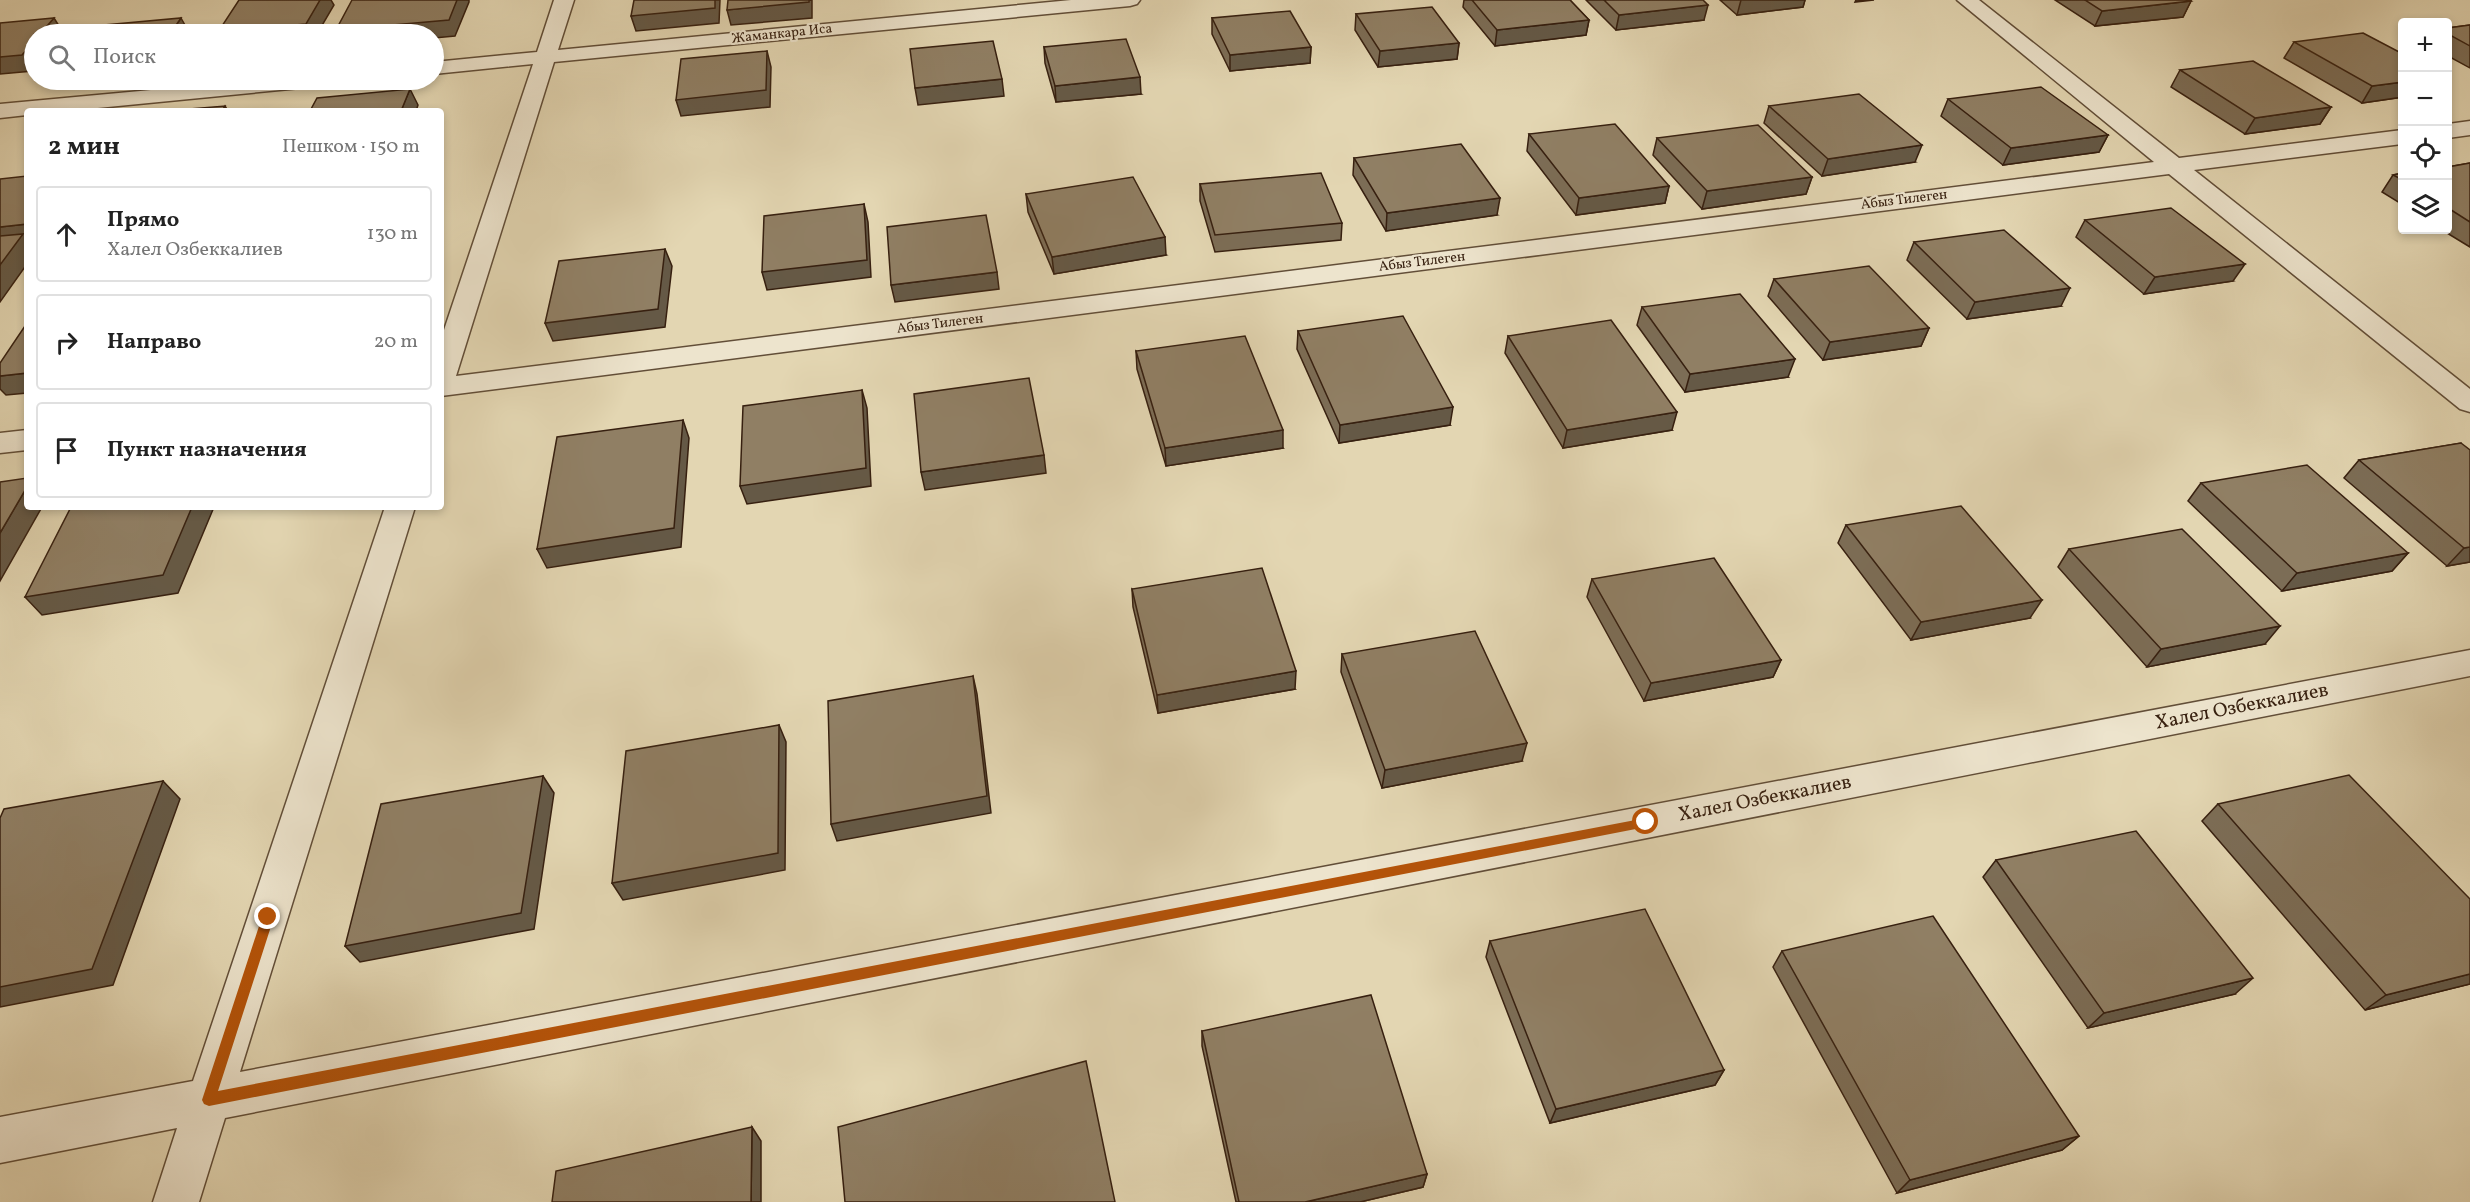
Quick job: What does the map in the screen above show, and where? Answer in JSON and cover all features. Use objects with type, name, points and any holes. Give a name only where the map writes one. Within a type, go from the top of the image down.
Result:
[{"type":"street","points":[[444,372],[564,0]]},
{"type":"street","name":"Жаманкара Иса","points":[[444,67],[1130,0]]},
{"type":"street","points":[[1967,0],[2470,403]]},
{"type":"street","points":[[31,108],[217,90]]},
{"type":"street","points":[[0,111],[24,109]]},
{"type":"street","points":[[2452,130],[2470,128]]},
{"type":"street","name":"Абыз Тилеген","points":[[444,387],[2398,138]]},
{"type":"street","points":[[0,443],[24,440]]},
{"type":"street","points":[[176,1202],[399,510]]},
{"type":"street","name":"Халел Озбеккалиев","points":[[0,1140],[2470,663]]},
{"type":"building","points":[[239,0],[320,0],[306,24],[223,24]]},
{"type":"building","points":[[352,0],[457,0],[449,20],[404,24],[339,24]]},
{"type":"building","points":[[634,0],[715,0],[715,8],[631,16]]},
{"type":"building","points":[[728,0],[809,0],[809,2],[727,10]]},
{"type":"building","points":[[1472,0],[1570,0],[1589,20],[1497,30]]},
{"type":"building","points":[[1604,0],[1703,0],[1708,5],[1619,15]]},
{"type":"building","points":[[2085,0],[2189,0],[2191,1],[2102,11]]},
{"type":"building","points":[[1432,7],[1459,43],[1380,51],[1356,14]]},
{"type":"building","points":[[1290,11],[1311,47],[1230,55],[1212,18]]},
{"type":"building","points":[[54,18],[49,24],[24,24],[24,53],[22,55],[0,57],[0,23]]},
{"type":"building","points":[[181,18],[177,24],[115,24]]},
{"type":"building","points":[[2470,25],[2470,46],[2452,36],[2452,27]]},
{"type":"building","points":[[2363,33],[2398,51],[2398,83],[2372,86],[2294,42]]},
{"type":"building","points":[[1126,39],[1140,77],[1055,86],[1044,47]]},
{"type":"building","points":[[993,41],[1002,79],[915,88],[910,49]]},
{"type":"building","points":[[767,51],[766,90],[676,100],[681,59]]},
{"type":"building","points":[[2253,61],[2331,107],[2255,118],[2180,70]]},
{"type":"building","points":[[2041,87],[2108,135],[2011,148],[1948,99]]},
{"type":"building","points":[[410,90],[402,108],[312,108],[317,98]]},
{"type":"building","points":[[1859,94],[1922,145],[1828,159],[1769,106]]},
{"type":"building","points":[[225,106],[224,108],[201,108]]},
{"type":"building","points":[[1615,124],[1669,186],[1579,198],[1529,134]]},
{"type":"building","points":[[1758,125],[1812,177],[1707,191],[1657,138]]},
{"type":"building","points":[[1461,144],[1500,198],[1387,213],[1354,158]]},
{"type":"building","points":[[2470,163],[2470,222],[2452,211],[2452,166]]},
{"type":"building","points":[[1321,173],[1342,223],[1215,235],[1200,184]]},
{"type":"building","points":[[24,176],[24,224],[0,227],[0,179]]},
{"type":"building","points":[[1133,177],[1165,237],[1052,257],[1026,194]]},
{"type":"building","points":[[864,204],[867,260],[762,272],[764,216]]},
{"type":"building","points":[[2171,208],[2245,264],[2155,277],[2085,220]]},
{"type":"building","points":[[986,215],[997,272],[891,285],[887,227]]},
{"type":"building","points":[[2004,230],[2070,288],[1975,302],[1914,242]]},
{"type":"building","points":[[23,234],[0,265],[0,236]]},
{"type":"building","points":[[665,249],[658,309],[545,323],[559,261]]},
{"type":"building","points":[[1869,266],[1929,328],[1830,342],[1774,279]]},
{"type":"building","points":[[1740,294],[1795,359],[1690,374],[1642,307]]},
{"type":"building","points":[[1403,316],[1453,407],[1340,425],[1298,331]]},
{"type":"building","points":[[1611,320],[1677,412],[1567,430],[1508,336]]},
{"type":"building","points":[[24,327],[24,373],[0,376],[0,363]]},
{"type":"building","points":[[1245,336],[1283,430],[1165,448],[1136,351]]},
{"type":"building","points":[[1029,378],[1044,455],[921,472],[914,394]]},
{"type":"building","points":[[862,390],[866,468],[740,486],[743,406]]},
{"type":"building","points":[[683,420],[674,528],[537,549],[557,437]]},
{"type":"building","points":[[2461,443],[2470,450],[2470,547],[2464,548],[2359,460]]},
{"type":"building","points":[[2307,465],[2408,553],[2297,573],[2201,483]]},
{"type":"building","points":[[24,478],[24,492],[0,533],[0,482]]},
{"type":"building","points":[[1961,506],[2042,600],[1921,622],[1846,525]]},
{"type":"building","points":[[69,510],[191,510],[163,575],[25,597]]},
{"type":"building","points":[[2182,529],[2280,626],[2161,649],[2069,549]]},
{"type":"building","points":[[1714,558],[1781,660],[1651,683],[1592,579]]},
{"type":"building","points":[[1262,568],[1296,671],[1157,695],[1132,589]]},
{"type":"building","points":[[1475,631],[1527,743],[1385,770],[1342,654]]},
{"type":"building","points":[[973,676],[987,796],[831,824],[828,701]]},
{"type":"building","points":[[779,725],[778,853],[612,883],[626,751]]},
{"type":"building","points":[[2349,775],[2470,899],[2470,974],[2386,995],[2218,804]]},
{"type":"building","points":[[543,776],[521,913],[345,946],[381,804]]},
{"type":"building","points":[[163,781],[92,969],[0,987],[0,818],[4,809]]},
{"type":"building","points":[[2136,831],[2253,978],[2104,1013],[1996,860]]},
{"type":"building","points":[[1645,909],[1724,1070],[1556,1109],[1490,941]]},
{"type":"building","points":[[1933,916],[2079,1136],[1910,1180],[1782,951]]},
{"type":"building","points":[[1371,995],[1427,1174],[1305,1202],[1239,1202],[1202,1031]]},
{"type":"building","points":[[1086,1061],[1115,1202],[845,1202],[838,1127]]},
{"type":"building","points":[[752,1127],[751,1202],[552,1202],[556,1171]]},
{"type":"route","points":[[268,917],[209,1100],[1646,822]]}]
